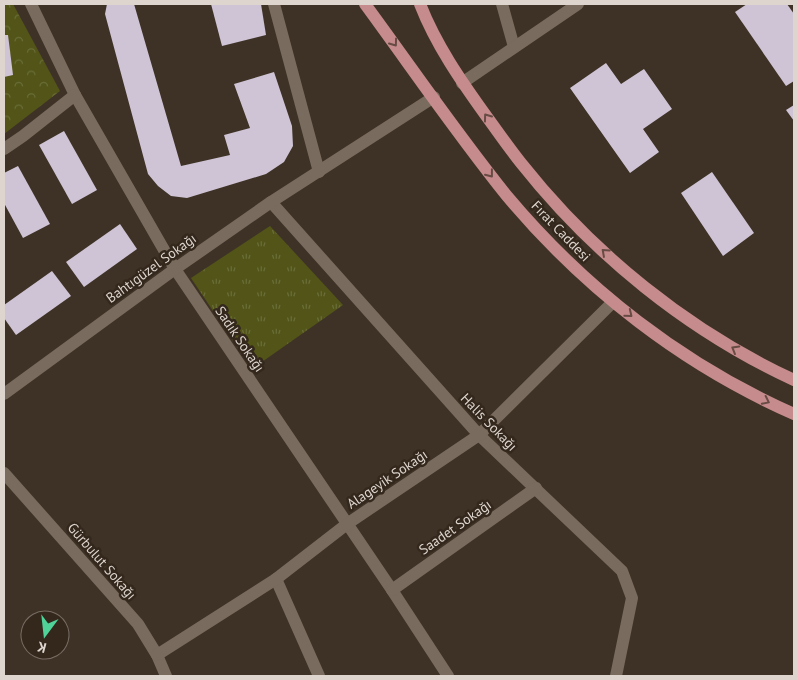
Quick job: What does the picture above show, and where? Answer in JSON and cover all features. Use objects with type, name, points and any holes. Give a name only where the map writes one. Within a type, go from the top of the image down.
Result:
[{"type":"main road","name":"Fırat Caddesi","points":[[366,4],[508,197],[549,242],[613,302],[655,335],[695,362],[794,414]]},
{"type":"main road","name":"Fırat Caddesi","points":[[420,4],[444,54],[462,83],[534,180],[580,228],[617,264],[656,296],[709,333],[750,358],[794,380]]},
{"type":"street","name":"Sadık Sokağı","points":[[30,4],[75,95],[174,269],[392,590],[448,676]]},
{"type":"street","points":[[274,4],[319,172]]},
{"type":"street","points":[[502,4],[514,47]]},
{"type":"street","points":[[462,83],[578,4]]},
{"type":"street","points":[[4,149],[75,95]]},
{"type":"street","name":"Bahtıgüzel Sokağı","points":[[4,394],[174,269],[272,202],[434,98]]},
{"type":"street","name":"Halis Sokağı","points":[[272,202],[479,435],[622,571],[632,598],[616,676]]},
{"type":"street","name":"Alageyik Sokağı","points":[[157,655],[276,579],[347,524],[479,435],[613,302]]},
{"type":"street","name":"Gürbulut Sokağı","points":[[4,473],[138,624],[157,655],[166,676]]},
{"type":"street","name":"Saadet Sokağı","points":[[392,590],[536,488]]},
{"type":"street","points":[[276,579],[319,676]]},
{"type":"green space","points":[[4,4],[13,4],[60,91],[4,134]]},
{"type":"green space","points":[[270,226],[343,305],[252,369],[191,278]]},
{"type":"building","points":[[107,4],[134,4],[181,166],[230,155],[224,135],[250,128],[234,84],[274,72],[292,126],[293,146],[284,162],[266,174],[187,198],[171,196],[158,186],[148,174],[105,14]]},
{"type":"building","points":[[211,4],[261,4],[266,35],[222,46]]},
{"type":"building","points":[[747,4],[787,4],[794,14],[794,81],[786,86],[735,12]]},
{"type":"building","points":[[4,35],[8,35],[13,75],[4,77]]},
{"type":"building","points":[[606,63],[621,84],[644,69],[672,109],[643,129],[659,152],[630,173],[570,88]]},
{"type":"building","points":[[794,105],[794,121],[786,110]]},
{"type":"building","points":[[64,131],[97,190],[72,204],[39,145]]},
{"type":"building","points":[[18,166],[50,224],[23,238],[4,203],[4,173]]},
{"type":"building","points":[[712,172],[754,233],[723,256],[681,193]]},
{"type":"building","points":[[120,224],[137,249],[84,287],[66,262]]},
{"type":"building","points":[[52,271],[71,296],[16,335],[4,318],[4,305]]}]
